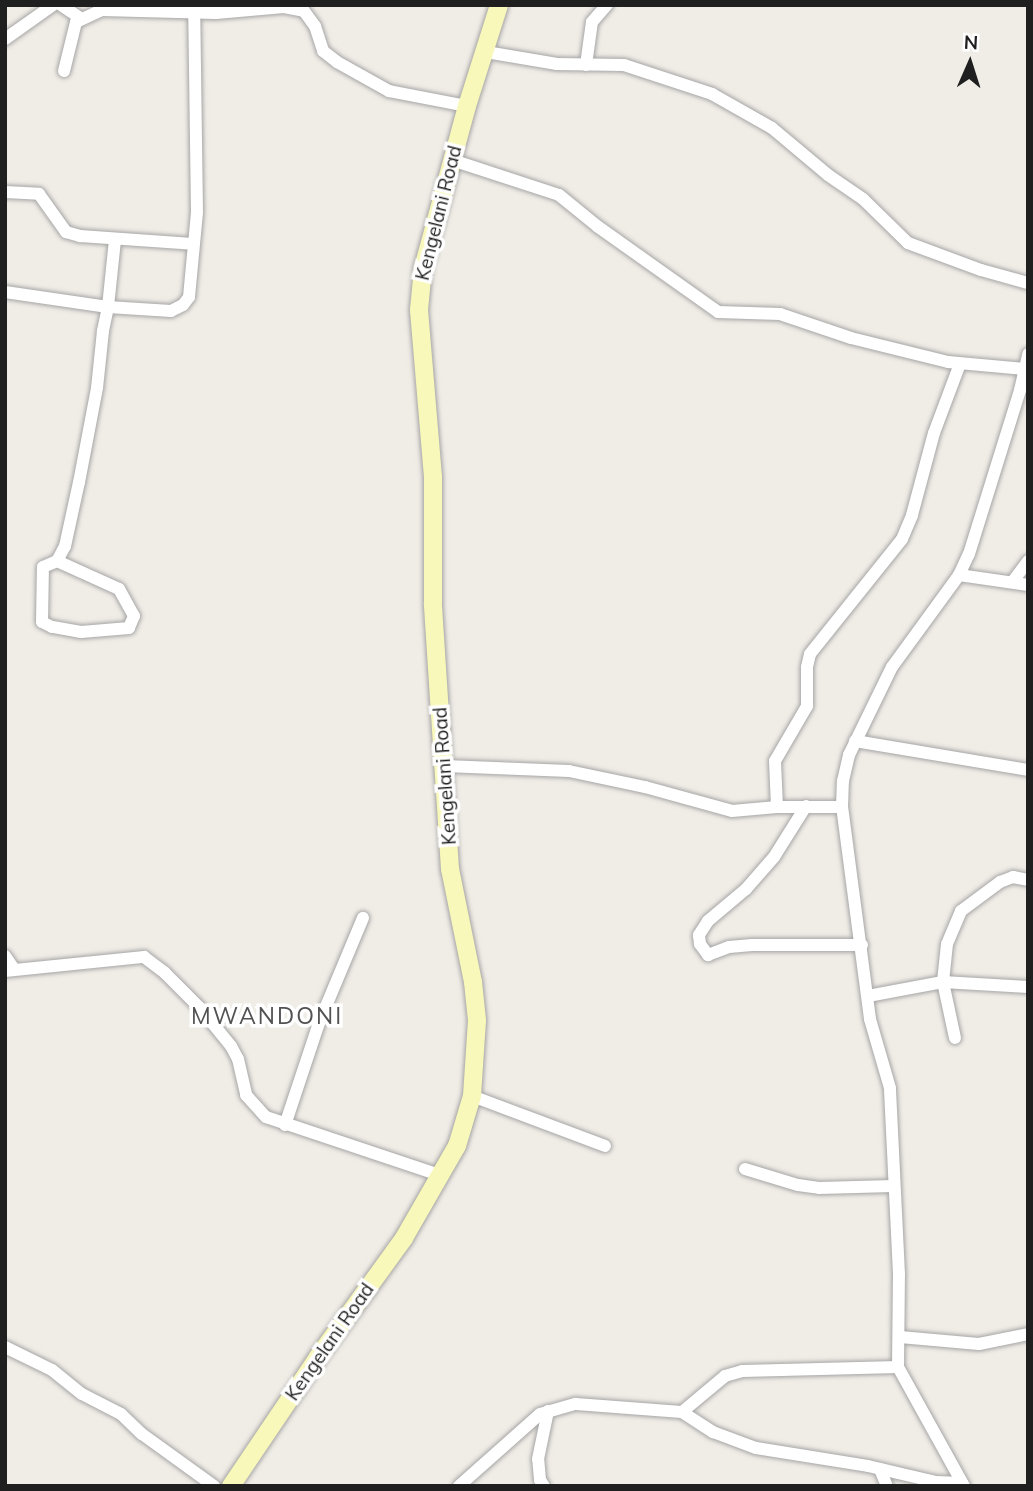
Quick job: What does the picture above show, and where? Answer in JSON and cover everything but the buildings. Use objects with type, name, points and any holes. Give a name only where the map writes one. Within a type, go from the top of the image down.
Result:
[{"type":"main road","name":"Kengelani Road","points":[[231,1486],[318,1357],[404,1238],[442,1176],[464,1127],[472,1096],[476,1055],[476,1004],[452,887],[433,603],[433,477],[419,322],[423,268],[467,106],[499,5]]},
{"type":"street","points":[[5,39],[53,5]]},
{"type":"street","points":[[61,5],[80,18]]},
{"type":"street","points":[[586,65],[592,22],[607,5]]},
{"type":"street","points":[[64,71],[72,30],[80,18],[102,10],[193,8],[259,11],[271,7],[303,8],[315,26],[328,57],[389,91],[467,106]]},
{"type":"street","points":[[5,292],[108,307],[161,311],[178,309],[189,297],[199,158],[193,8]]},
{"type":"street","points":[[486,52],[530,61],[624,65],[712,94],[772,128],[828,175],[863,200],[908,243],[981,271],[1028,283]]},
{"type":"street","points":[[452,160],[559,195],[597,226],[718,312],[780,314],[851,338],[960,364],[1024,369]]},
{"type":"street","points":[[5,192],[39,194],[66,232],[114,240],[193,244]]},
{"type":"street","points":[[57,561],[119,589],[134,612],[132,625],[127,629],[81,632],[52,627],[41,622],[43,567],[57,561],[65,547],[97,388],[114,240]]},
{"type":"street","points":[[963,1484],[898,1367],[900,1337],[890,1088],[877,1049],[842,807],[845,770],[855,741],[892,667],[959,575],[969,554],[1024,390],[1024,369],[1028,354]]},
{"type":"street","points":[[776,807],[775,761],[807,706],[807,667],[810,654],[902,539],[912,515],[934,433],[960,364]]},
{"type":"street","points":[[1013,581],[1028,561]]},
{"type":"street","points":[[959,575],[1028,584]]},
{"type":"street","points":[[855,741],[1028,770]]},
{"type":"street","points":[[445,766],[502,766],[569,771],[645,787],[720,810],[842,807]]},
{"type":"street","points":[[806,806],[774,857],[746,889],[708,922],[699,936],[700,944],[708,955],[729,947],[752,945],[862,945]]},
{"type":"street","points":[[955,1038],[943,982],[947,944],[961,911],[1000,881],[1013,877],[1028,880]]},
{"type":"street","points":[[285,1125],[319,1023],[363,918]]},
{"type":"street","points":[[5,957],[10,970],[144,957],[201,1008],[231,1046],[238,1059],[244,1091],[252,1105],[274,1122],[354,1144],[442,1176]]},
{"type":"street","points":[[868,996],[943,982],[1028,987]]},
{"type":"street","points":[[472,1096],[605,1146]]},
{"type":"street","points":[[745,1170],[808,1186],[862,1189],[893,1186]]},
{"type":"street","points":[[900,1337],[979,1344],[1028,1334]]},
{"type":"street","points":[[5,1347],[52,1370],[82,1394],[121,1414],[142,1434],[214,1486]]},
{"type":"street","points":[[682,1412],[725,1376],[742,1371],[898,1367]]},
{"type":"street","points":[[459,1486],[526,1425],[548,1411],[584,1404],[682,1412],[713,1432],[756,1448],[880,1469],[936,1482],[963,1484]]},
{"type":"street","points":[[544,1486],[540,1480],[538,1447],[548,1411]]},
{"type":"street","points":[[880,1469],[887,1486]]},
{"type":"district","name":"MWANDONI","points":[[267,1016]]}]
